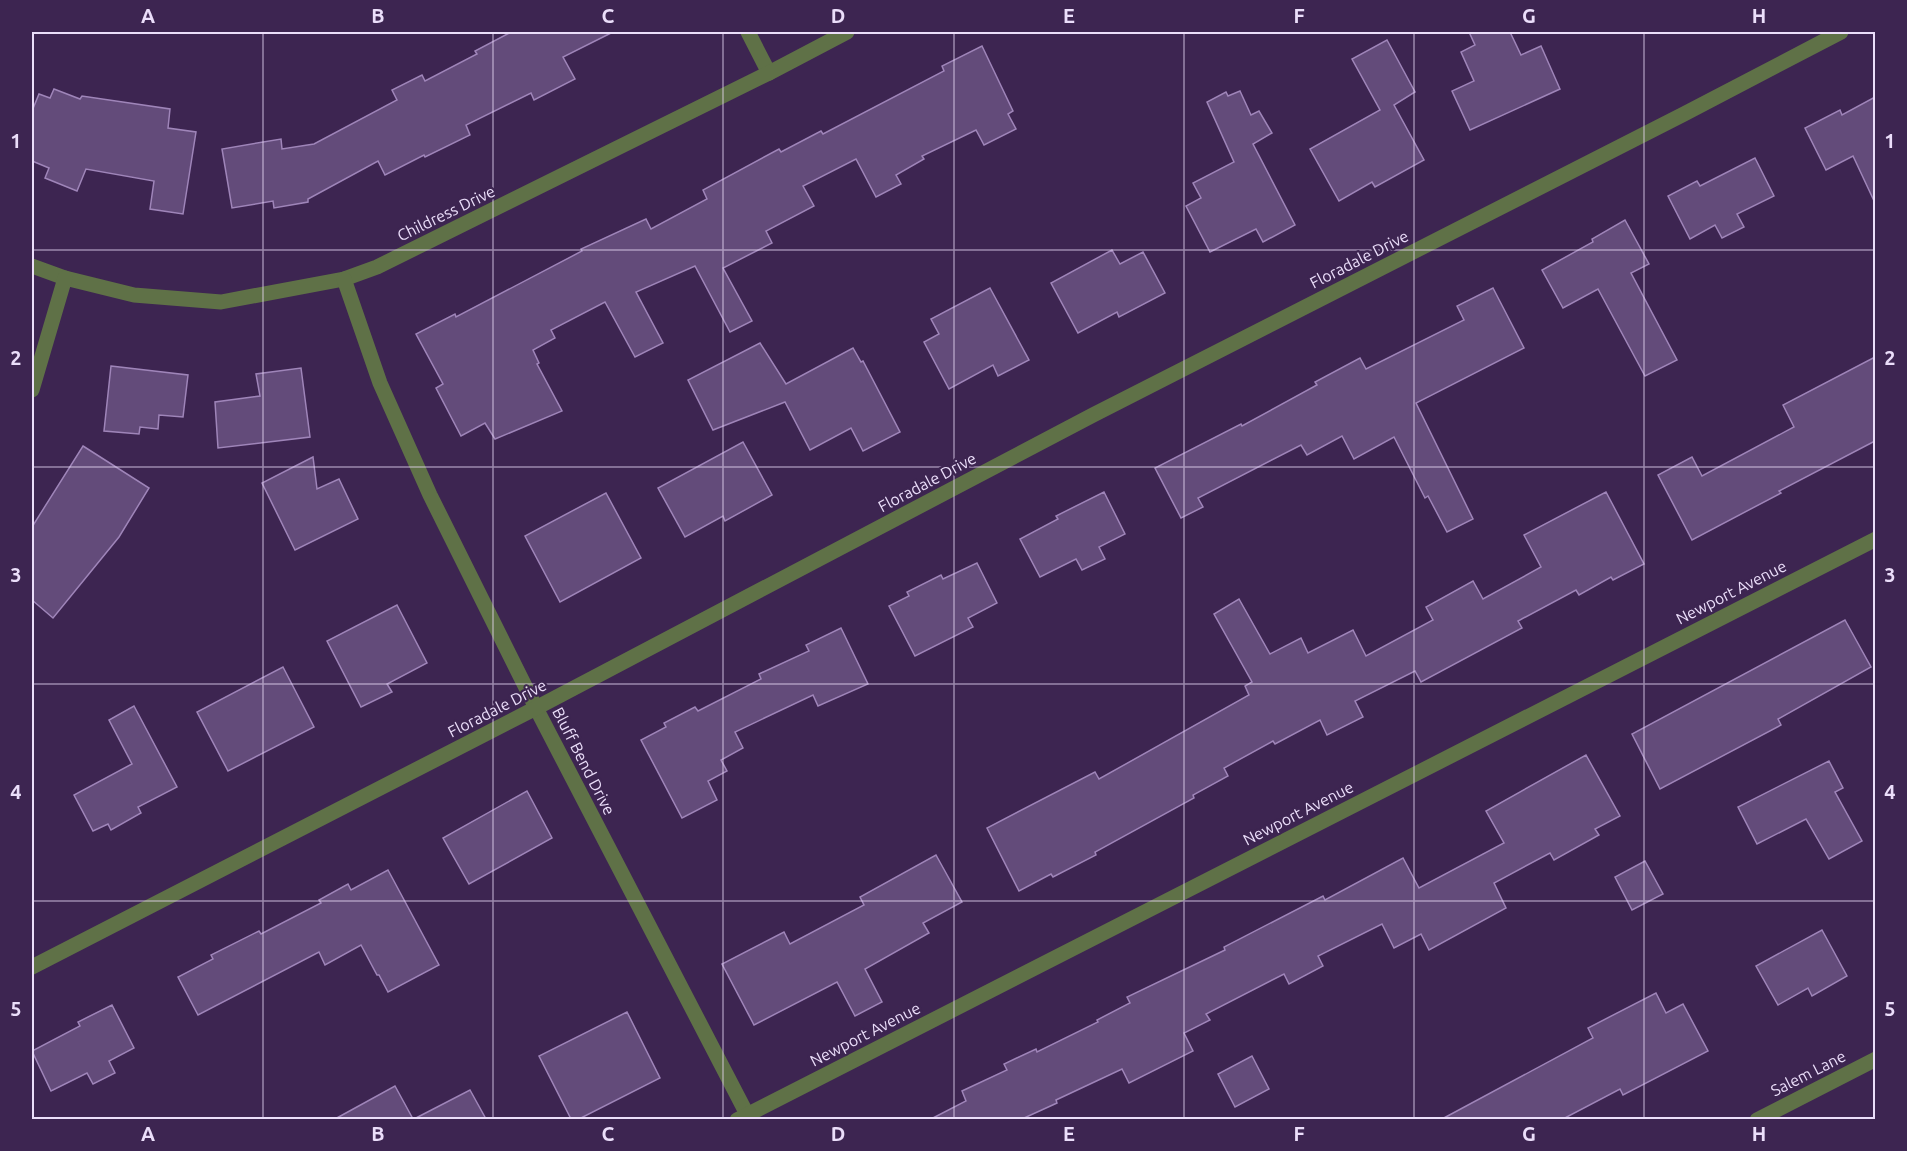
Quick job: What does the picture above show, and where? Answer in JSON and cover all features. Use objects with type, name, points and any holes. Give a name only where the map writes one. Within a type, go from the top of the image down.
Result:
[{"type":"street","points":[[748,32],[769,73]]},
{"type":"street","name":"Childress Drive","points":[[32,266],[65,278],[134,295],[220,302],[344,279],[377,267],[847,32]]},
{"type":"street","name":"Floradale Drive","points":[[32,967],[536,708],[1093,415],[1841,32]]},
{"type":"street","points":[[32,390],[65,278]]},
{"type":"street","name":"Bluff Bend Drive","points":[[344,279],[380,383],[430,495],[745,1118]]},
{"type":"street","name":"Newport Avenue","points":[[745,1118],[1875,538]]},
{"type":"street","name":"Salem Lane","points":[[1757,1119],[1875,1059]]},
{"type":"building","points":[[511,32],[613,32],[563,57],[575,79],[534,100],[531,93],[466,125],[470,135],[425,157],[424,155],[385,175],[378,161],[308,199],[308,202],[274,208],[273,201],[232,208],[222,149],[281,139],[282,149],[314,144],[397,100],[392,90],[422,75],[425,81],[477,54],[475,51]]},
{"type":"building","points":[[1469,32],[1510,32],[1521,55],[1541,46],[1560,89],[1470,130],[1452,91],[1474,81],[1461,52],[1475,45]]},
{"type":"building","points":[[1387,40],[1415,92],[1394,105],[1424,160],[1375,187],[1372,182],[1339,201],[1310,149],[1380,110],[1352,59]]},
{"type":"building","points":[[982,46],[1013,111],[1008,114],[1016,129],[984,145],[976,130],[922,156],[924,159],[896,175],[901,184],[876,197],[856,159],[803,186],[814,206],[766,231],[772,243],[723,268],[752,321],[730,332],[695,266],[636,292],[663,343],[635,357],[605,302],[551,330],[555,338],[533,350],[539,363],[537,364],[562,411],[495,439],[485,423],[461,436],[436,388],[443,384],[416,334],[455,314],[456,317],[582,251],[581,249],[646,219],[651,229],[707,199],[703,190],[779,149],[781,152],[821,131],[823,134],[944,71],[942,66]]},
{"type":"building","points":[[54,89],[80,99],[82,96],[170,109],[168,128],[196,132],[183,214],[150,209],[154,181],[86,169],[77,191],[45,178],[49,168],[32,161],[32,111],[39,94],[50,98]]},
{"type":"building","points":[[1240,91],[1251,115],[1259,111],[1272,133],[1253,144],[1295,225],[1263,242],[1256,229],[1210,252],[1186,206],[1201,198],[1193,183],[1234,162],[1207,102],[1226,92],[1228,96]]},
{"type":"building","points":[[1875,97],[1875,203],[1853,156],[1826,170],[1805,128],[1840,110],[1842,115]]},
{"type":"building","points":[[1755,158],[1774,196],[1737,214],[1744,227],[1722,238],[1715,225],[1690,239],[1668,196],[1697,181],[1700,186]]},
{"type":"building","points":[[1625,220],[1649,264],[1631,273],[1677,360],[1645,376],[1598,289],[1563,308],[1542,270],[1593,242],[1592,239]]},
{"type":"building","points":[[1112,250],[1120,264],[1143,252],[1165,293],[1119,317],[1117,312],[1078,333],[1051,283]]},
{"type":"building","points":[[990,288],[1029,360],[998,376],[993,365],[949,389],[924,342],[939,334],[931,319]]},
{"type":"building","points":[[1493,288],[1524,348],[1416,403],[1473,519],[1447,532],[1428,496],[1425,498],[1394,437],[1354,459],[1342,436],[1307,455],[1301,445],[1198,498],[1203,507],[1181,518],[1155,468],[1241,424],[1242,426],[1317,385],[1315,382],[1360,358],[1366,369],[1464,320],[1457,306]]},
{"type":"building","points":[[760,343],[786,384],[853,348],[861,362],[863,361],[900,432],[863,451],[851,428],[810,450],[785,402],[713,430],[688,380]]},
{"type":"building","points":[[1875,357],[1875,441],[1692,540],[1658,475],[1692,457],[1702,476],[1794,427],[1783,405]]},
{"type":"building","points":[[111,366],[188,375],[183,417],[159,415],[158,429],[140,427],[139,434],[104,431]]},
{"type":"building","points":[[301,368],[310,437],[218,448],[215,402],[260,396],[256,374]]},
{"type":"building","points":[[743,442],[772,495],[725,521],[723,516],[685,537],[658,488]]},
{"type":"building","points":[[83,446],[149,488],[119,537],[53,618],[32,600],[32,527]]},
{"type":"building","points":[[313,457],[317,489],[339,479],[358,519],[295,550],[262,483]]},
{"type":"building","points":[[1104,492],[1125,534],[1099,547],[1105,559],[1082,570],[1076,559],[1040,577],[1020,539],[1058,519],[1056,516]]},
{"type":"building","points":[[1606,492],[1644,564],[1613,580],[1611,577],[1579,595],[1576,590],[1518,621],[1522,628],[1421,682],[1415,671],[1355,701],[1363,717],[1327,735],[1320,720],[1275,744],[1273,741],[1224,768],[1228,776],[1193,795],[1194,798],[1095,852],[1096,855],[1053,877],[1051,874],[1019,891],[987,828],[1095,772],[1099,779],[1249,695],[1245,686],[1252,682],[1214,614],[1239,599],[1270,654],[1301,638],[1308,653],[1353,630],[1366,656],[1433,620],[1426,607],[1473,581],[1483,599],[1541,567],[1524,535]]},
{"type":"building","points":[[606,493],[641,558],[560,602],[525,536]]},
{"type":"building","points":[[977,563],[997,603],[968,618],[973,627],[915,656],[889,606],[909,596],[907,592],[941,575],[943,579]]},
{"type":"building","points":[[397,605],[427,663],[387,684],[392,692],[361,707],[327,641]]},
{"type":"building","points":[[1845,620],[1871,667],[1778,719],[1781,725],[1660,789],[1632,734]]},
{"type":"building","points":[[841,628],[868,684],[818,706],[813,695],[735,732],[743,748],[721,760],[727,771],[708,781],[717,800],[682,818],[641,740],[666,727],[664,723],[695,707],[698,711],[761,679],[759,674],[809,651],[806,645]]},
{"type":"building","points":[[283,667],[314,727],[228,771],[197,712]]},
{"type":"building","points":[[134,706],[177,787],[138,807],[141,813],[111,830],[108,824],[93,831],[74,795],[132,764],[109,720]]},
{"type":"building","points":[[1586,755],[1620,816],[1595,829],[1599,835],[1554,860],[1550,853],[1494,883],[1506,908],[1429,950],[1421,934],[1394,948],[1382,924],[1318,956],[1323,966],[1289,984],[1284,974],[1206,1014],[1210,1020],[1184,1033],[1193,1051],[1129,1083],[1122,1069],[1022,1119],[931,1119],[966,1101],[962,1091],[1007,1070],[1004,1064],[1036,1049],[1037,1052],[1098,1022],[1097,1020],[1130,1003],[1127,997],[1225,950],[1224,947],[1323,896],[1325,900],[1403,858],[1419,888],[1504,843],[1486,811]]},
{"type":"building","points":[[1829,761],[1843,788],[1835,792],[1862,841],[1829,859],[1806,819],[1757,844],[1738,807]]},
{"type":"building","points":[[527,791],[552,838],[469,884],[443,838]]},
{"type":"building","points":[[936,855],[962,902],[923,923],[929,933],[865,969],[882,1002],[855,1016],[837,982],[754,1025],[722,964],[784,932],[790,944],[864,905],[860,897]]},
{"type":"building","points":[[1645,861],[1663,894],[1632,910],[1615,877]]},
{"type":"building","points":[[388,870],[439,965],[388,992],[361,945],[325,965],[319,952],[198,1015],[178,977],[213,959],[211,955],[259,931],[261,934],[321,903],[319,900],[348,884],[351,890]]},
{"type":"building","points":[[1822,930],[1847,976],[1812,996],[1808,988],[1778,1005],[1756,966]]},
{"type":"building","points":[[1656,993],[1666,1013],[1683,1004],[1708,1051],[1623,1095],[1620,1089],[1563,1119],[1442,1119],[1593,1038],[1588,1028]]},
{"type":"building","points":[[112,1005],[134,1048],[109,1061],[115,1073],[93,1084],[87,1073],[51,1091],[32,1051],[80,1026],[78,1022]]},
{"type":"building","points":[[627,1012],[660,1078],[579,1119],[571,1119],[539,1056]]},
{"type":"building","points":[[1252,1056],[1269,1089],[1235,1107],[1218,1074]]},
{"type":"building","points":[[395,1086],[413,1119],[335,1119]]},
{"type":"building","points":[[470,1090],[486,1119],[414,1119]]}]
